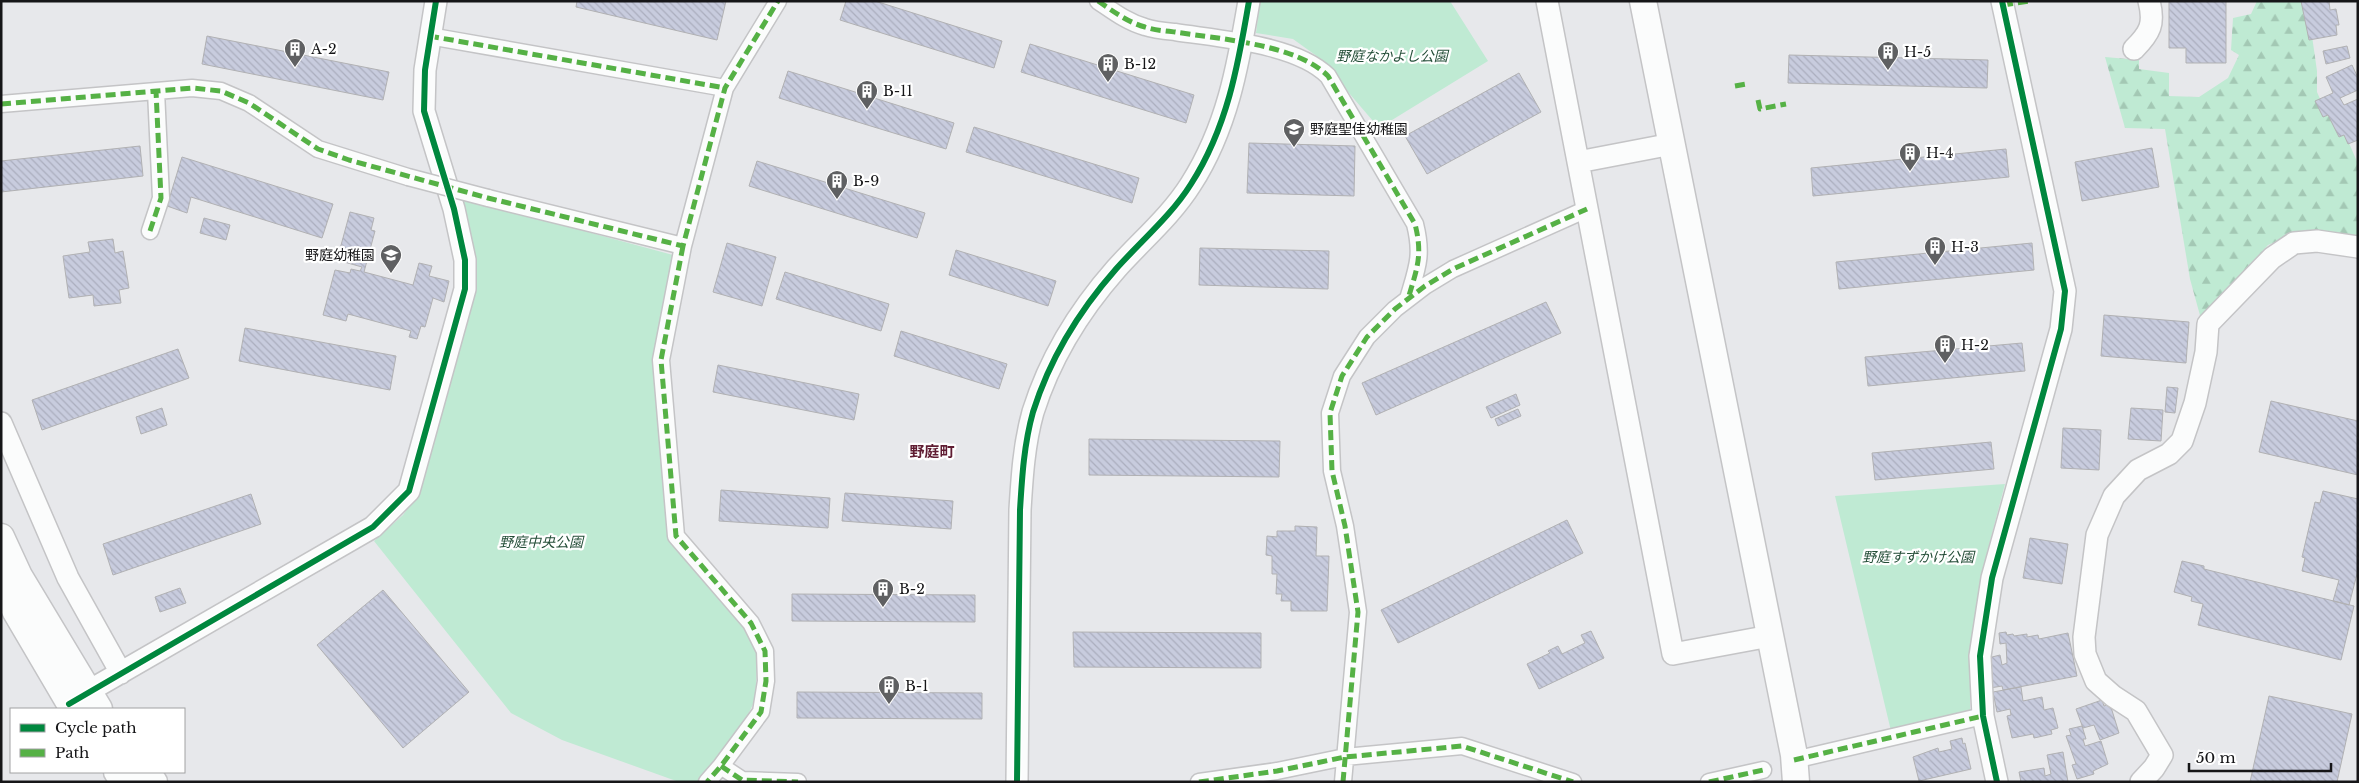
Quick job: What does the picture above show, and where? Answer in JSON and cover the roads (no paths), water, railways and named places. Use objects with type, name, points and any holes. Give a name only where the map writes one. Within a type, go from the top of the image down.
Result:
[{"type":"street","points":[[82,704],[121,672],[373,527],[409,491],[465,289],[465,260],[454,209],[424,111],[425,70],[436,1]]},
{"type":"street","points":[[707,782],[761,712],[766,681],[766,651],[751,624],[676,536],[661,360],[683,246],[725,88],[778,1]]},
{"type":"street","points":[[1098,1],[1125,19],[1146,28],[1242,42],[1299,56],[1318,66],[1328,76],[1415,224],[1420,246],[1417,270],[1408,300]]},
{"type":"street","points":[[1017,782],[1020,510],[1023,468],[1033,413],[1052,364],[1076,320],[1116,270],[1179,202],[1201,167],[1225,117],[1249,1]]},
{"type":"street","points":[[1547,1],[1673,654],[1770,636]]},
{"type":"street","points":[[1643,1],[1770,636],[1795,771],[1983,716]]},
{"type":"street","points":[[1997,782],[1983,716],[1980,656],[1992,578],[2061,329],[2065,291],[2002,1]]},
{"type":"street","points":[[2134,49],[2148,35],[2153,16],[2149,1]]},
{"type":"street","points":[[429,36],[725,88]]},
{"type":"street","points":[[1,104],[192,88],[221,91],[249,102],[318,149],[408,177],[683,246]]},
{"type":"street","points":[[150,230],[161,198],[156,91]]},
{"type":"street","points":[[1578,162],[1672,144]]},
{"type":"street","points":[[1343,782],[1358,612],[1344,526],[1332,471],[1330,413],[1342,376],[1367,337],[1395,309],[1453,269],[1587,209]]},
{"type":"street","points":[[2141,782],[2154,768],[2162,755],[2136,711],[2113,696],[2096,680],[2085,654],[2084,637],[2097,535],[2114,496],[2138,470],[2169,454],[2182,441],[2195,403],[2206,352],[2208,324],[2272,258],[2294,243],[2317,241],[2358,247]]},
{"type":"street","points":[[1,423],[68,578],[121,672]]},
{"type":"street","points":[[1,537],[82,704]]},
{"type":"street","points":[[1,579],[9,617],[82,704]]},
{"type":"street","points":[[1199,782],[1277,771],[1345,757],[1462,746],[1572,782]]},
{"type":"street","points":[[721,766],[742,780],[798,782]]},
{"type":"street","points":[[1709,782],[1762,770]]},
{"type":"place","name":"A-2","points":[[295,68]]},
{"type":"place","name":"H-5","points":[[1888,71]]},
{"type":"place","name":"B-12","points":[[1108,83]]},
{"type":"place","name":"B-11","points":[[867,110]]},
{"type":"place","name":"野庭聖佳幼稚園","points":[[1294,148]]},
{"type":"place","name":"H-4","points":[[1910,172]]},
{"type":"place","name":"B-9","points":[[837,200]]},
{"type":"place","name":"H-3","points":[[1935,266]]},
{"type":"place","name":"野庭幼稚園","points":[[391,274]]},
{"type":"place","name":"H-2","points":[[1945,364]]},
{"type":"place","name":"B-2","points":[[883,608]]},
{"type":"place","name":"B-1","points":[[889,705]]},
{"type":"district","name":"野庭町","points":[[932,452]]},
{"type":"park label","name":"野庭なかよし公園","points":[[1392,56]]},
{"type":"park label","name":"野庭中央公園","points":[[541,542]]},
{"type":"park label","name":"野庭すずかけ公園","points":[[1918,557]]}]
